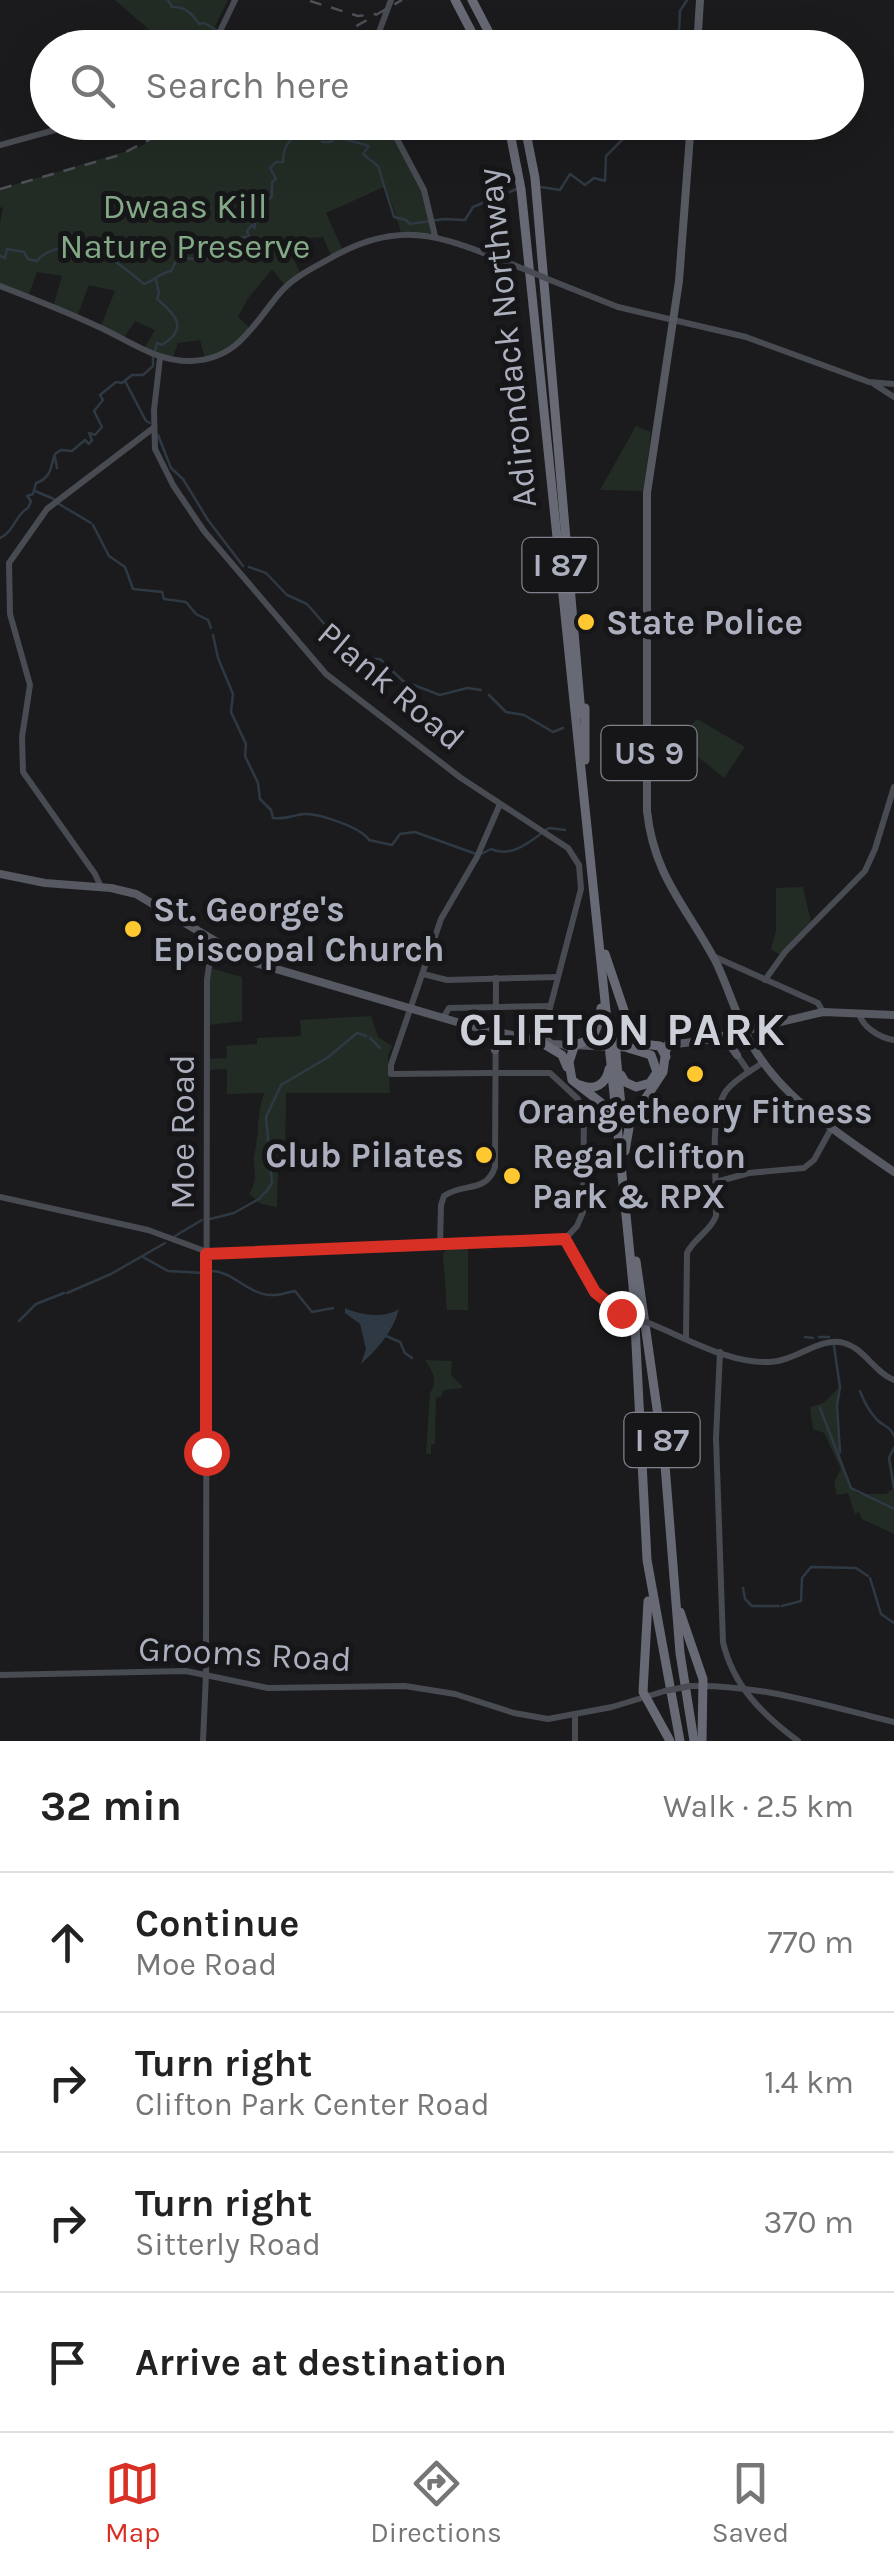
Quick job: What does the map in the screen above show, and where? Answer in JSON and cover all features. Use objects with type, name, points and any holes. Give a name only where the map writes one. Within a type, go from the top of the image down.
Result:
[{"type":"highway","points":[[455,0],[471,30]]},
{"type":"highway","points":[[472,0],[488,30]]},
{"type":"highway","name":"Adirondack Northway","points":[[511,140],[521,189],[603,991],[612,1040]]},
{"type":"highway","name":"Adirondack Northway","points":[[527,140],[534,178],[622,1149],[647,1560],[680,1741]]},
{"type":"highway","points":[[566,540],[576,577]]},
{"type":"highway","points":[[585,699],[585,760]]},
{"type":"highway","points":[[605,954],[632,1038],[642,1044],[665,1045],[663,1072],[630,1122],[622,1149]]},
{"type":"highway","points":[[572,1046],[582,1044],[596,1033],[603,991]]},
{"type":"highway","points":[[546,1040],[562,1054],[572,1080],[608,1110],[622,1149]]},
{"type":"highway","points":[[572,1046],[572,1074],[584,1087],[602,1083],[613,1057]]},
{"type":"highway","points":[[572,1046],[572,1080]]},
{"type":"highway","points":[[613,1057],[625,1082],[636,1087],[650,1083],[657,1072],[656,1061],[644,1051],[628,1048]]},
{"type":"highway","name":"Adirondack Northway","points":[[622,1149],[668,1490],[684,1684],[694,1741]]},
{"type":"highway","points":[[647,1560],[646,1701],[670,1741]]},
{"type":"highway","points":[[675,1594],[704,1686],[702,1741]]},
{"type":"highway","points":[[632,1700],[646,1701]]},
{"type":"main road","points":[[698,30],[700,0]]},
{"type":"main road","name":"US 9","points":[[690,140],[674,321],[652,448],[646,520],[647,812],[651,841],[668,887],[721,964],[744,1030],[764,1062],[800,1103],[894,1172]]},
{"type":"main road","points":[[0,874],[45,884],[100,887],[151,900],[220,945],[256,963],[527,1039],[628,1048],[701,1040],[823,1012],[894,1015]]},
{"type":"main road","points":[[721,1036],[736,1026],[736,1011]]},
{"type":"main road","points":[[732,1033],[750,1040]]},
{"type":"main road","points":[[495,1050],[499,1040],[513,1036]]},
{"type":"main road","points":[[701,1040],[726,1040],[737,1055]]},
{"type":"street","points":[[220,30],[234,0]]},
{"type":"street","points":[[380,30],[391,0]]},
{"type":"street","points":[[0,145],[30,137]]},
{"type":"street","points":[[398,140],[424,190],[435,236]]},
{"type":"street","points":[[0,286],[156,356],[198,360],[233,348],[253,331],[289,284],[362,241],[435,236],[618,307],[746,337],[874,383],[894,397]]},
{"type":"street","name":"Plank Road","points":[[156,356],[155,448],[195,520],[310,658],[377,714],[560,842],[579,865],[581,889],[550,1006],[546,1040]]},
{"type":"street","points":[[874,383],[894,384]]},
{"type":"street","points":[[100,887],[95,874],[23,772],[22,737],[30,686],[10,614],[9,562],[47,509],[154,428]]},
{"type":"street","points":[[765,980],[784,952],[865,871],[876,850],[894,787]]},
{"type":"street","points":[[0,1197],[148,1230],[206,1254],[565,1239],[583,1212],[582,1106],[552,1074],[493,1070],[392,1074],[392,1056],[413,1008],[443,915],[478,857],[501,804]]},
{"type":"street","name":"Moe Road","points":[[203,1741],[207,974],[220,945]]},
{"type":"street","points":[[721,964],[818,1003],[823,1012]]},
{"type":"street","points":[[423,974],[447,980],[558,976]]},
{"type":"street","points":[[440,1246],[440,1205],[444,1196],[457,1188],[481,1186],[494,1172],[495,978]]},
{"type":"street","points":[[443,1018],[449,1008],[550,1006]]},
{"type":"street","points":[[859,1012],[860,1020],[872,1030],[894,1040]]},
{"type":"street","points":[[198,1035],[204,1032],[207,1015]]},
{"type":"street","points":[[493,1070],[494,1028]]},
{"type":"street","points":[[737,1055],[748,1072]]},
{"type":"street","points":[[686,1338],[688,1253],[693,1242],[714,1222],[716,1126],[723,1098],[730,1086],[764,1062]]},
{"type":"street","points":[[716,1182],[749,1173],[801,1169],[814,1160],[831,1129]]},
{"type":"street","points":[[565,1239],[599,1297],[628,1315],[748,1362],[778,1362],[837,1342],[855,1348],[894,1380]]},
{"type":"street","points":[[720,1352],[716,1438],[720,1616],[724,1650],[734,1683]]},
{"type":"street","name":"Grooms Road","points":[[0,1675],[186,1671],[268,1688],[377,1684],[416,1687],[455,1694],[534,1718],[574,1715],[632,1700]]},
{"type":"street","points":[[646,1701],[664,1691],[734,1683],[750,1692],[798,1741]]},
{"type":"street","points":[[750,1692],[816,1700],[894,1722]]},
{"type":"street","points":[[574,1715],[575,1741]]},
{"type":"green space","points":[[115,0],[228,0],[213,30],[149,30]]},
{"type":"green space","name":"Dwaas Kill Nature Preserve","points":[[152,140],[397,140],[426,197],[435,236],[402,235],[386,186],[326,213],[343,251],[332,257],[323,237],[285,240],[301,275],[286,286],[272,269],[238,317],[253,331],[237,346],[205,359],[200,340],[178,343],[172,360],[143,350],[155,330],[135,321],[123,339],[100,328],[115,291],[89,285],[77,317],[53,307],[62,276],[37,272],[28,297],[0,286],[0,189],[137,148]]},
{"type":"green space","points":[[636,426],[651,432],[644,491],[600,490]]},
{"type":"green space","points":[[697,719],[745,747],[724,778],[697,756],[679,753],[687,729]]},
{"type":"green space","points":[[803,887],[811,922],[780,955],[771,949],[776,931],[776,888]]},
{"type":"green space","points":[[210,968],[242,977],[242,1021],[209,1025]]},
{"type":"green space","points":[[371,1016],[378,1037],[392,1046],[388,1056],[390,1093],[286,1093],[285,1170],[278,1171],[277,1207],[261,1204],[249,1194],[254,1183],[264,1093],[227,1094],[227,1069],[208,1070],[208,1059],[227,1058],[226,1046],[257,1044],[257,1038],[301,1036],[300,1020]]},
{"type":"green space","points":[[468,1247],[468,1310],[447,1310],[443,1254],[447,1248]]},
{"type":"green space","points":[[425,1360],[452,1361],[451,1375],[462,1386],[444,1390],[436,1398],[435,1444],[431,1445],[431,1454],[426,1454],[434,1380]]},
{"type":"green space","points":[[840,1387],[838,1428],[845,1474],[858,1494],[886,1494],[894,1488],[894,1534],[862,1519],[859,1512],[855,1514],[848,1493],[837,1495],[834,1482],[841,1469],[824,1433],[813,1429],[810,1407],[823,1403]]},
{"type":"shaded area","points":[[345,1308],[372,1315],[399,1309],[384,1339],[361,1364],[366,1349],[360,1324],[345,1313]]},
{"type":"waterway","points":[[168,0],[172,7],[188,11],[199,24],[216,30]]},
{"type":"waterway","points":[[679,30],[680,11],[687,0]]},
{"type":"waterway","points":[[0,256],[5,258],[7,249],[24,252],[28,259],[37,261],[53,250],[89,247],[144,284],[171,271],[178,257],[195,259],[200,253],[200,260],[206,260],[217,247],[234,247],[234,239],[249,236],[247,231],[252,225],[255,228],[255,216],[244,218],[244,214],[255,205],[264,205],[272,196],[272,182],[276,179],[270,168],[283,162],[291,140]]},
{"type":"waterway","points":[[322,140],[330,142]]},
{"type":"waterway","points":[[348,140],[369,146],[363,154],[378,166],[394,217],[410,224],[465,220],[473,207],[517,189]]},
{"type":"waterway","points":[[541,187],[560,190],[570,174],[585,185],[594,178],[605,181],[606,156],[622,140]]},
{"type":"waterway","points":[[155,351],[157,343],[162,345],[170,339],[177,327],[174,316],[157,299],[156,280]]},
{"type":"waterway","points":[[0,538],[28,508],[31,501],[27,496],[48,474],[55,454],[72,451],[85,440],[89,444],[89,433],[95,435],[102,427],[94,411],[103,400],[100,395],[116,382],[143,375],[153,366],[153,358]]},
{"type":"waterway","points":[[125,381],[150,423]]},
{"type":"waterway","points":[[158,435],[171,468],[183,479],[243,566]]},
{"type":"waterway","points":[[55,457],[57,468]]},
{"type":"waterway","points":[[35,491],[54,499]]},
{"type":"waterway","points":[[59,504],[91,523]]},
{"type":"waterway","points":[[93,525],[109,556],[125,567],[133,589],[162,592],[164,599],[186,602],[208,620],[211,628]]},
{"type":"waterway","points":[[249,567],[266,573],[287,595],[307,604],[340,642],[357,648],[369,659],[380,659],[403,681],[440,695],[467,688],[481,690]]},
{"type":"waterway","points":[[213,635],[233,694],[231,712],[246,744],[245,756],[258,783],[260,799],[273,818],[320,816],[349,826],[369,840],[392,845],[400,834],[415,832],[476,854]]},
{"type":"waterway","points":[[489,695],[506,712],[524,715],[553,732],[563,728]]},
{"type":"waterway","points":[[481,854],[491,849],[514,850],[549,828],[565,830]]},
{"type":"waterway","points":[[266,1192],[272,1183],[266,1117],[281,1085],[327,1058],[357,1033],[366,1036]]},
{"type":"waterway","points":[[370,1038],[380,1048]]},
{"type":"waterway","points":[[260,1198],[264,1193]]},
{"type":"waterway","points":[[210,1219],[234,1213],[259,1199]]},
{"type":"waterway","points":[[175,1236],[202,1220]]},
{"type":"waterway","points":[[67,1293],[111,1274],[165,1243]]},
{"type":"waterway","points":[[143,1257],[168,1271],[203,1273]]},
{"type":"waterway","points":[[210,1271],[225,1274],[262,1294],[295,1291],[312,1312],[333,1308]]},
{"type":"waterway","points":[[19,1321],[36,1304],[64,1293]]},
{"type":"waterway","points":[[386,1336],[400,1342],[412,1358]]},
{"type":"waterway","points":[[805,1337],[813,1338]]},
{"type":"waterway","points":[[819,1337],[829,1337]]},
{"type":"waterway","points":[[834,1346],[840,1387],[840,1452]]},
{"type":"waterway","points":[[860,1391],[877,1420],[894,1436]]},
{"type":"waterway","points":[[820,1408],[851,1488],[894,1509]]},
{"type":"waterway","points":[[894,1448],[889,1458],[894,1488]]},
{"type":"waterway","points":[[782,1606],[801,1601],[802,1578],[811,1567],[856,1568],[868,1576]]},
{"type":"waterway","points":[[870,1578],[881,1614],[894,1623]]},
{"type":"waterway","points":[[743,1588],[745,1599],[752,1606],[779,1606]]},
{"type":"railway","points":[[350,30],[402,0]]},
{"type":"railway","points":[[310,1],[358,16],[376,14]]},
{"type":"railway","points":[[0,189],[120,155],[149,140]]},
{"type":"place","name":"State Police","points":[[586,622]]},
{"type":"place","name":"St. George's Episcopal Church","points":[[133,929]]},
{"type":"place","name":"Orangetheory Fitness","points":[[695,1074]]},
{"type":"place","name":"Club Pilates","points":[[484,1155]]},
{"type":"place","name":"Regal Clifton Park & RPX","points":[[512,1176]]},
{"type":"district","name":"CLIFTON PARK","points":[[623,1030]]},
{"type":"route","points":[[206,1452],[206,1254],[565,1239],[595,1292],[621,1313]]}]
